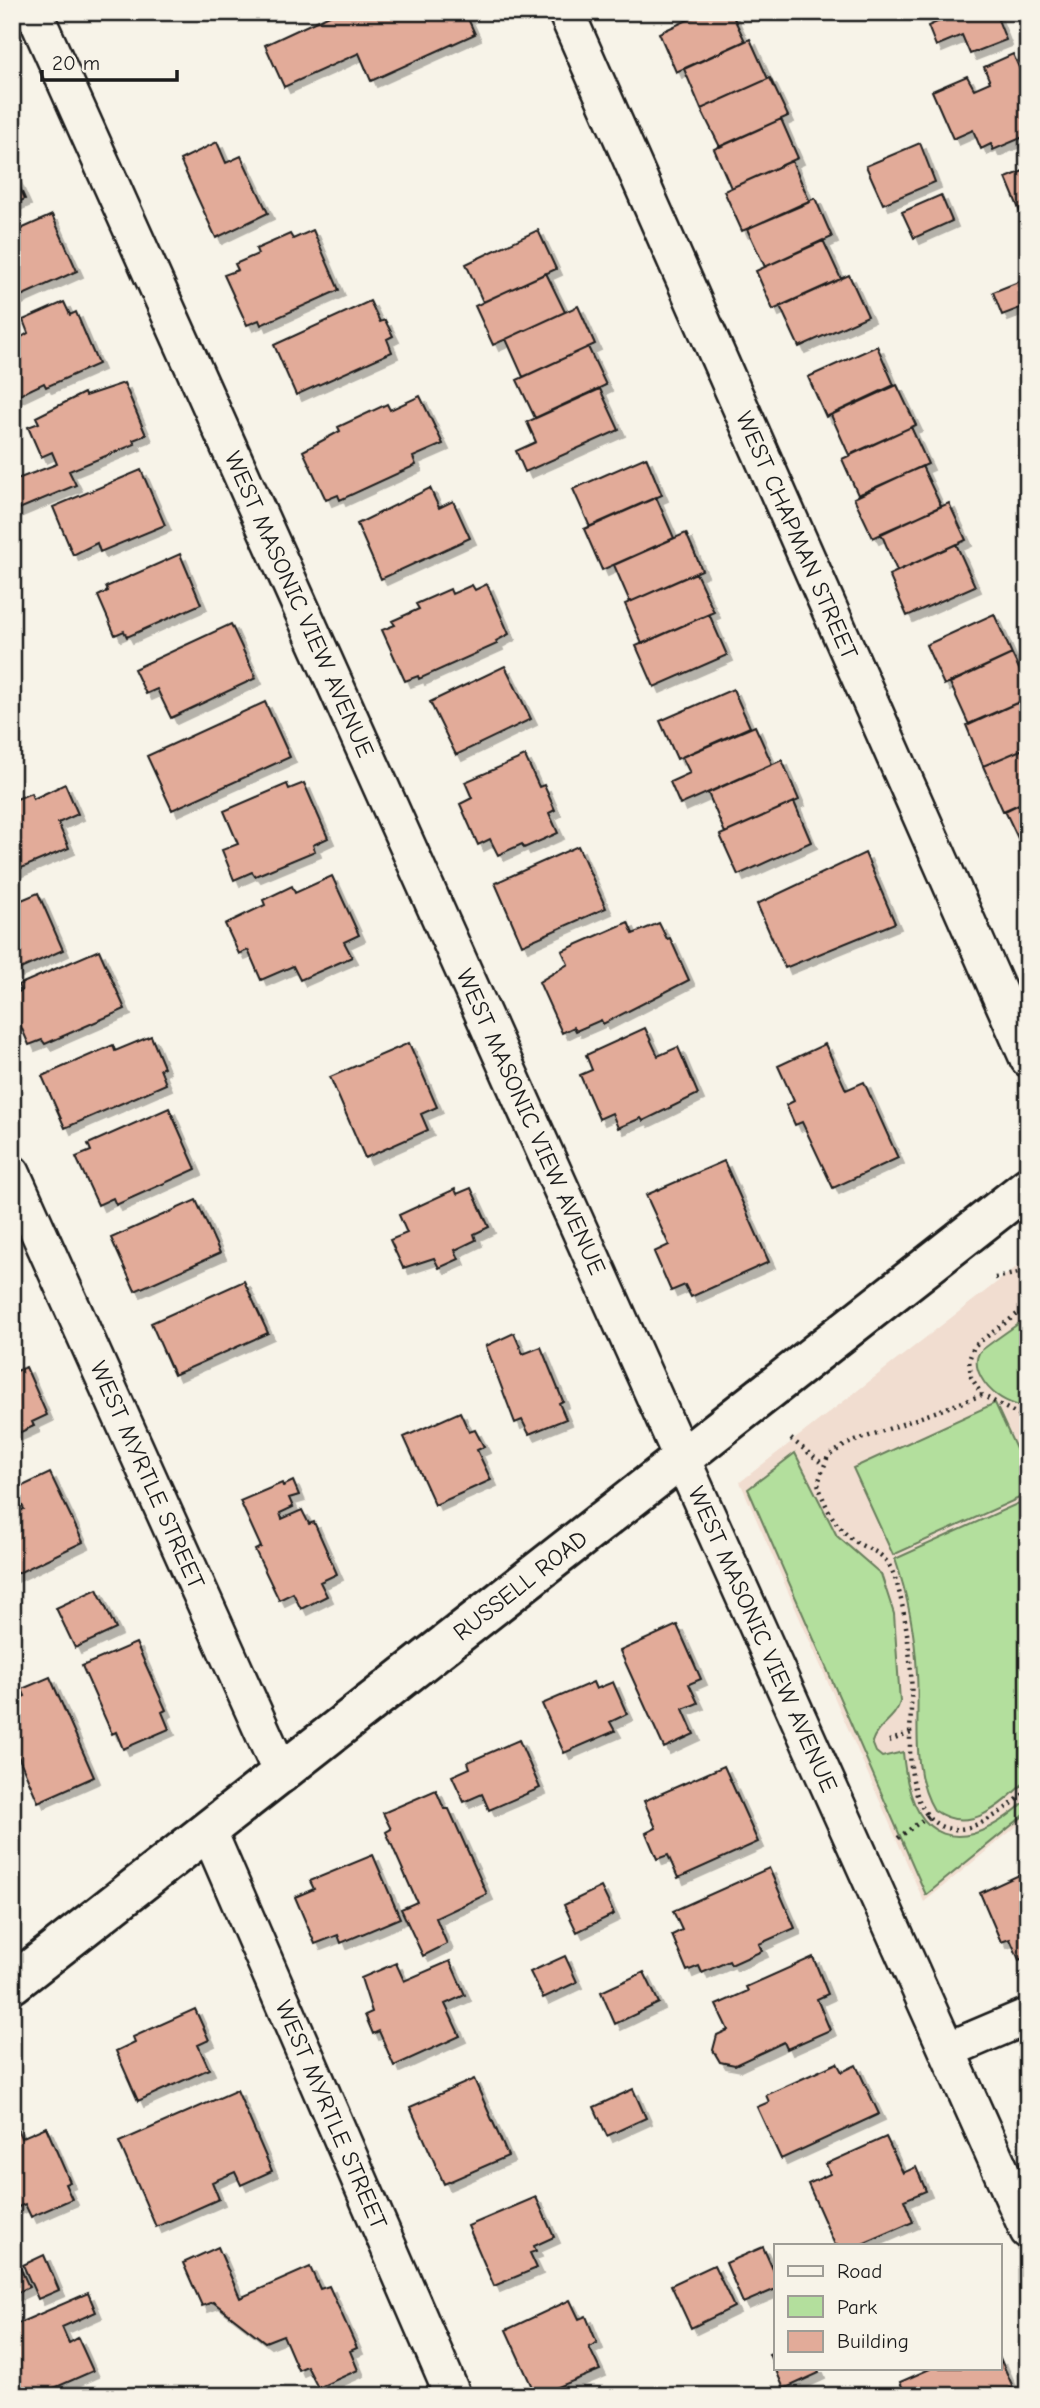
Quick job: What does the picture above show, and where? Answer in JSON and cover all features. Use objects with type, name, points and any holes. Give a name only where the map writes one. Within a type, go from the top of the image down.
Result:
[{"type":"street","name":"WEST MASONIC VIEW AVENUE","points":[[34,12],[1028,2231]]},
{"type":"street","name":"WEST CHAPMAN STREET","points":[[566,12],[1028,1059]]},
{"type":"street","name":"WEST MYRTLE STREET","points":[[12,1173],[282,1775]]},
{"type":"street","name":"RUSSELL ROAD","points":[[12,1984],[282,1775],[1028,1187]]},
{"type":"street","name":"WEST MYRTLE STREET","points":[[209,1832],[453,2396]]},
{"type":"street","points":[[948,2050],[1028,2016]]},
{"type":"path","points":[[995,1278],[1028,1271]]},
{"type":"path","points":[[1028,1306],[974,1346],[971,1352],[971,1377],[982,1395],[1028,1420]]},
{"type":"path","points":[[982,1395],[847,1444],[828,1456],[818,1483],[821,1494],[840,1527],[852,1539],[883,1555],[897,1584],[911,1674],[912,1775],[928,1816],[951,1828],[972,1827],[994,1819],[1028,1790]]},
{"type":"path","points":[[791,1439],[823,1464]]},
{"type":"path","points":[[889,1741],[911,1733]]},
{"type":"path","points":[[894,1844],[901,1834],[928,1816]]},
{"type":"shaded area","points":[[1028,1258],[1028,1817],[924,1902],[740,1482]]},
{"type":"green space","points":[[1028,1317],[1028,1410],[993,1392],[978,1371],[977,1359],[981,1351]]},
{"type":"green space","points":[[995,1403],[1028,1475],[1028,1494],[893,1555],[853,1468]]},
{"type":"green space","points":[[795,1453],[837,1536],[881,1574],[894,1614],[900,1702],[874,1736],[872,1742],[876,1752],[882,1757],[903,1752],[908,1784],[916,1808],[928,1824],[943,1834],[961,1836],[981,1831],[1004,1818],[1028,1799],[1028,1812],[926,1895],[748,1489]]},
{"type":"green space","points":[[1028,1499],[1028,1779],[985,1814],[960,1820],[947,1817],[934,1810],[922,1778],[918,1744],[915,1644],[895,1559]]},
{"type":"building","points":[[336,12],[465,12],[475,34],[371,81],[359,53],[284,87],[265,45]]},
{"type":"building","points":[[705,12],[731,12],[745,41],[676,72],[659,33]]},
{"type":"building","points":[[939,12],[995,12],[1006,40],[970,54],[962,35],[936,46],[928,26],[942,20]]},
{"type":"building","points":[[750,39],[768,79],[701,109],[684,69]]},
{"type":"building","points":[[1013,54],[1021,72],[1028,69],[1028,135],[993,150],[991,144],[981,149],[973,130],[953,139],[932,91],[967,76],[974,89],[990,82],[984,67]]},
{"type":"building","points":[[770,78],[788,116],[720,147],[701,109]]},
{"type":"building","points":[[781,119],[798,158],[731,188],[714,149]]},
{"type":"building","points":[[217,142],[226,163],[241,156],[268,213],[216,238],[180,160]]},
{"type":"building","points":[[920,143],[935,182],[883,204],[866,166]]},
{"type":"building","points":[[792,161],[810,202],[742,231],[724,191]]},
{"type":"building","points":[[1028,169],[1028,231],[1006,178]]},
{"type":"building","points":[[12,170],[25,199],[12,205]]},
{"type":"building","points":[[941,195],[952,221],[914,238],[902,212]]},
{"type":"building","points":[[815,198],[832,237],[765,267],[747,229]]},
{"type":"building","points":[[52,215],[77,271],[12,300],[12,233]]},
{"type":"building","points":[[313,230],[339,290],[261,325],[259,320],[247,325],[224,275],[238,270],[235,264],[258,254],[256,249],[290,234],[293,239]]},
{"type":"building","points":[[538,230],[556,269],[483,302],[466,264]]},
{"type":"building","points":[[823,240],[841,279],[773,310],[756,271]]},
{"type":"building","points":[[546,273],[565,312],[493,345],[475,306]]},
{"type":"building","points":[[849,275],[868,316],[799,347],[780,306]]},
{"type":"building","points":[[1028,278],[1028,305],[1002,315],[993,292]]},
{"type":"building","points":[[370,301],[380,322],[385,320],[393,336],[387,339],[392,352],[296,395],[274,345]]},
{"type":"building","points":[[64,302],[70,315],[76,312],[98,364],[46,387],[44,383],[15,397],[12,390],[12,343],[28,333],[23,320]]},
{"type":"building","points":[[578,306],[595,344],[523,377],[506,339]]},
{"type":"building","points":[[877,346],[894,385],[826,417],[808,377]]},
{"type":"building","points":[[588,347],[606,385],[535,418],[517,380]]},
{"type":"building","points":[[124,383],[146,435],[133,440],[135,444],[69,471],[76,485],[12,512],[12,481],[57,464],[52,452],[41,457],[28,427],[39,423],[36,417],[84,393],[85,396]]},
{"type":"building","points":[[897,385],[916,425],[849,455],[831,415]]},
{"type":"building","points":[[600,389],[619,430],[525,472],[516,451],[536,442],[527,422]]},
{"type":"building","points":[[420,396],[443,444],[413,457],[416,465],[340,500],[338,495],[326,500],[303,451],[340,431],[338,427],[387,404],[390,410]]},
{"type":"building","points":[[911,427],[928,464],[858,495],[842,459]]},
{"type":"building","points":[[646,457],[662,495],[590,527],[573,489]]},
{"type":"building","points":[[922,466],[941,506],[873,538],[854,498]]},
{"type":"building","points":[[141,470],[165,525],[100,552],[97,543],[73,555],[53,507]]},
{"type":"building","points":[[430,488],[439,508],[453,501],[470,538],[381,579],[357,524]]},
{"type":"building","points":[[656,497],[674,538],[602,570],[584,529]]},
{"type":"building","points":[[949,503],[966,540],[897,571],[881,533]]},
{"type":"building","points":[[686,533],[702,570],[630,602],[614,565]]},
{"type":"building","points":[[956,544],[975,586],[907,616],[889,575]]},
{"type":"building","points":[[180,554],[201,604],[127,637],[124,631],[115,635],[98,596],[108,591],[106,587]]},
{"type":"building","points":[[696,573],[714,612],[642,644],[625,604]]},
{"type":"building","points":[[487,584],[509,634],[496,641],[497,644],[419,679],[418,676],[405,681],[382,630],[395,625],[392,621],[419,609],[416,604],[450,589],[452,594],[472,585],[475,590]]},
{"type":"building","points":[[709,614],[727,655],[654,687],[636,646]]},
{"type":"building","points":[[994,614],[1012,654],[944,685],[926,645]]},
{"type":"building","points":[[231,624],[256,678],[171,718],[157,689],[146,694],[134,669]]},
{"type":"building","points":[[1012,654],[1028,688],[1028,698],[969,725],[950,683]]},
{"type":"building","points":[[505,666],[531,719],[456,755],[430,702]]},
{"type":"building","points":[[733,689],[750,727],[677,759],[660,721]]},
{"type":"building","points":[[1028,698],[1028,747],[983,766],[966,725]]},
{"type":"building","points":[[265,702],[290,757],[172,810],[147,756]]},
{"type":"building","points":[[755,726],[772,764],[680,805],[670,782],[690,773],[682,757]]},
{"type":"building","points":[[1028,747],[1028,800],[1003,811],[983,766]]},
{"type":"building","points":[[525,756],[539,787],[544,785],[555,810],[549,813],[558,833],[524,848],[522,844],[498,855],[490,839],[478,845],[460,804],[472,798],[465,782]]},
{"type":"building","points":[[782,760],[799,800],[725,833],[708,793]]},
{"type":"building","points":[[304,783],[328,838],[313,845],[315,851],[255,876],[252,872],[234,880],[222,850],[238,844],[224,811],[287,784],[289,789]]},
{"type":"building","points":[[65,784],[78,814],[58,823],[69,848],[12,872],[12,801],[31,793],[33,799]]},
{"type":"building","points":[[1028,800],[1028,851],[1025,853],[1005,811]]},
{"type":"building","points":[[794,802],[811,842],[738,875],[720,835]]},
{"type":"building","points":[[578,846],[606,908],[522,945],[495,883]]},
{"type":"building","points":[[865,853],[895,923],[785,968],[757,904]]},
{"type":"building","points":[[332,876],[359,935],[344,942],[352,957],[300,980],[293,966],[261,980],[248,950],[239,954],[225,924],[265,905],[263,900],[292,886],[295,893]]},
{"type":"building","points":[[38,893],[63,950],[16,971],[12,964],[12,904]]},
{"type":"building","points":[[628,922],[633,934],[659,923],[667,939],[670,938],[689,980],[603,1024],[601,1020],[576,1031],[574,1027],[562,1033],[539,982],[568,964],[562,951]]},
{"type":"building","points":[[99,950],[125,1009],[45,1044],[42,1040],[29,1045],[12,1006],[12,994],[21,991],[18,985]]},
{"type":"building","points":[[645,1028],[658,1056],[678,1047],[698,1094],[643,1121],[641,1118],[618,1128],[612,1113],[599,1119],[580,1075],[592,1070],[586,1055]]},
{"type":"building","points":[[151,1036],[164,1067],[160,1069],[166,1084],[65,1128],[42,1076],[113,1045],[115,1051]]},
{"type":"building","points":[[409,1043],[437,1107],[421,1114],[428,1130],[365,1158],[330,1077]]},
{"type":"building","points":[[825,1044],[846,1090],[864,1082],[898,1158],[833,1188],[802,1122],[795,1125],[786,1105],[794,1101],[778,1066]]},
{"type":"building","points":[[169,1108],[196,1169],[116,1205],[113,1198],[98,1205],[76,1157],[91,1151],[88,1144]]},
{"type":"building","points":[[724,1161],[769,1262],[691,1297],[685,1285],[671,1291],[654,1252],[669,1245],[646,1195]]},
{"type":"building","points":[[471,1188],[489,1227],[474,1234],[476,1240],[455,1250],[459,1259],[439,1268],[434,1258],[403,1268],[390,1240],[407,1233],[399,1215],[455,1189],[457,1194]]},
{"type":"building","points":[[196,1200],[220,1253],[135,1291],[111,1238]]},
{"type":"building","points":[[244,1281],[268,1333],[174,1375],[151,1323]]},
{"type":"building","points":[[514,1333],[523,1354],[541,1347],[563,1401],[559,1403],[566,1419],[529,1434],[522,1420],[515,1423],[486,1346]]},
{"type":"building","points":[[26,1367],[47,1415],[32,1422],[34,1426],[12,1436],[12,1373]]},
{"type":"building","points":[[460,1412],[469,1432],[475,1430],[484,1447],[477,1450],[491,1480],[435,1505],[404,1437]]},
{"type":"building","points":[[50,1473],[83,1542],[12,1576],[12,1515],[24,1509],[14,1490]]},
{"type":"building","points":[[293,1481],[299,1495],[289,1498],[293,1507],[280,1513],[282,1519],[302,1510],[309,1524],[314,1522],[337,1574],[320,1582],[327,1596],[301,1609],[293,1593],[279,1600],[255,1550],[261,1547],[240,1501]]},
{"type":"building","points":[[97,1589],[116,1629],[75,1648],[56,1608]]},
{"type":"building","points":[[677,1625],[701,1679],[689,1684],[698,1703],[683,1709],[694,1734],[664,1748],[620,1651]]},
{"type":"building","points":[[136,1643],[166,1710],[162,1712],[169,1729],[123,1749],[116,1732],[112,1734],[82,1666]]},
{"type":"building","points":[[50,1677],[94,1777],[38,1802],[12,1742],[12,1702],[25,1696],[22,1689]]},
{"type":"building","points":[[593,1682],[596,1689],[613,1682],[627,1714],[610,1722],[615,1731],[564,1753],[542,1704]]},
{"type":"building","points":[[519,1740],[540,1788],[489,1810],[482,1794],[464,1802],[452,1776],[470,1768],[468,1762]]},
{"type":"building","points":[[724,1766],[758,1842],[678,1878],[668,1855],[657,1859],[646,1833],[656,1828],[644,1801]]},
{"type":"building","points":[[436,1790],[444,1809],[449,1809],[487,1894],[436,1918],[447,1944],[423,1956],[401,1909],[417,1902],[386,1832],[391,1829],[383,1813]]},
{"type":"building","points":[[373,1855],[400,1918],[341,1943],[338,1935],[315,1944],[295,1897],[314,1889],[310,1881]]},
{"type":"building","points":[[769,1868],[795,1928],[759,1944],[762,1951],[731,1965],[729,1961],[702,1973],[699,1966],[687,1971],[672,1935],[682,1930],[673,1911]]},
{"type":"building","points":[[1028,1871],[1028,1956],[1019,1960],[1010,1939],[1001,1942],[980,1893]]},
{"type":"building","points":[[601,1887],[614,1914],[577,1932],[564,1905]]},
{"type":"building","points":[[565,1956],[577,1982],[543,1998],[530,1972]]},
{"type":"building","points":[[813,1957],[828,1994],[817,1999],[830,2030],[787,2049],[784,2042],[735,2065],[720,2062],[713,2050],[717,2035],[728,2030],[716,2005],[748,1991],[746,1987]]},
{"type":"building","points":[[450,1961],[465,1995],[445,2004],[460,2036],[394,2066],[379,2031],[373,2034],[365,2015],[372,2012],[361,1978],[396,1963],[404,1981]]},
{"type":"building","points":[[644,1972],[659,2003],[615,2024],[601,1992]]},
{"type":"building","points":[[195,2009],[209,2040],[198,2045],[209,2069],[138,2101],[116,2051],[135,2042],[133,2037]]},
{"type":"building","points":[[837,2063],[842,2072],[856,2065],[879,2114],[781,2159],[757,2107],[769,2102],[766,2095]]},
{"type":"building","points":[[474,2079],[508,2156],[444,2184],[410,2107]]},
{"type":"building","points":[[633,2089],[646,2118],[607,2136],[594,2107]]},
{"type":"building","points":[[237,2090],[272,2171],[241,2185],[235,2172],[212,2182],[219,2199],[156,2227],[119,2142]]},
{"type":"building","points":[[46,2127],[70,2182],[65,2184],[72,2199],[31,2217],[25,2204],[16,2208],[12,2199],[12,2130],[17,2128],[21,2138]]},
{"type":"building","points":[[886,2137],[903,2173],[916,2167],[926,2191],[904,2200],[913,2222],[862,2244],[835,2244],[808,2184],[830,2174],[826,2164]]},
{"type":"building","points":[[536,2197],[554,2237],[534,2246],[536,2251],[530,2253],[537,2268],[494,2286],[468,2226]]},
{"type":"building","points":[[218,2247],[240,2298],[310,2267],[320,2289],[329,2286],[357,2348],[350,2351],[358,2370],[318,2388],[307,2366],[298,2370],[283,2335],[265,2342],[213,2302],[202,2306],[183,2263]]},
{"type":"building","points":[[763,2247],[774,2272],[774,2290],[743,2303],[726,2263]]},
{"type":"building","points":[[44,2255],[59,2290],[38,2299],[23,2265]]},
{"type":"building","points":[[19,2265],[29,2287],[12,2295],[12,2269]]},
{"type":"building","points":[[714,2265],[734,2307],[691,2328],[671,2285]]},
{"type":"building","points":[[88,2293],[96,2312],[62,2327],[69,2343],[78,2338],[93,2371],[36,2396],[15,2396],[12,2389],[12,2326]]},
{"type":"building","points":[[570,2300],[579,2319],[586,2316],[597,2343],[589,2347],[600,2370],[536,2396],[506,2330]]},
{"type":"building","points":[[774,2352],[774,2366],[769,2354]]},
{"type":"building","points":[[1002,2362],[1013,2387],[1001,2393],[1002,2396],[906,2396],[900,2382],[927,2370],[1002,2370]]},
{"type":"building","points":[[776,2370],[818,2370],[819,2373],[784,2389]]}]
